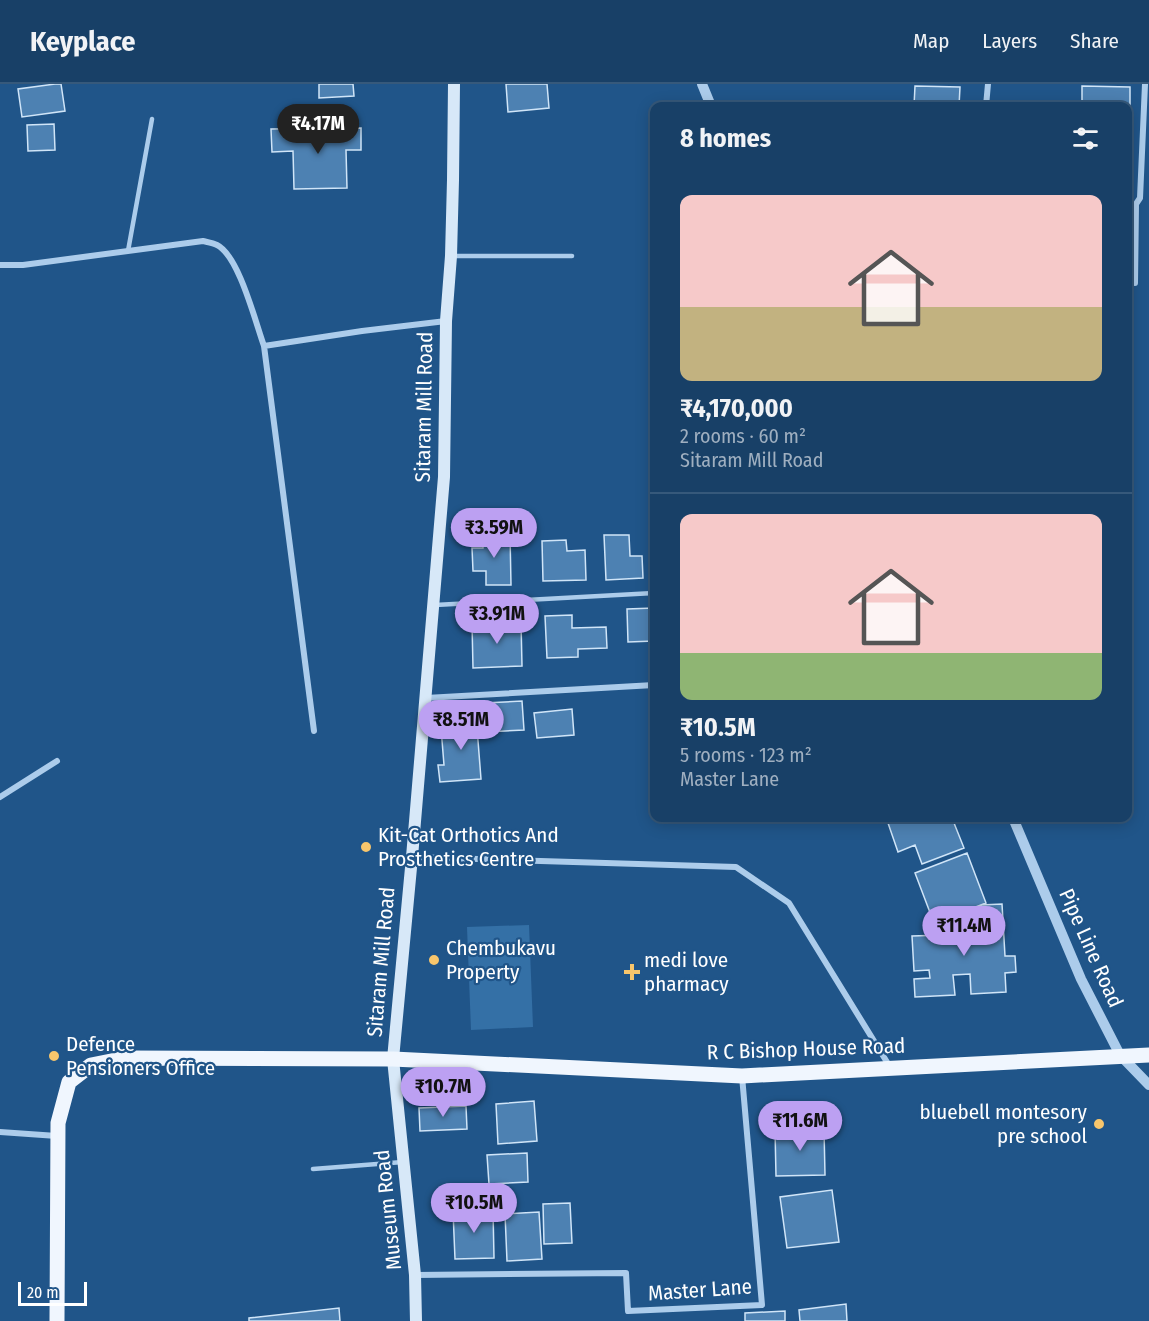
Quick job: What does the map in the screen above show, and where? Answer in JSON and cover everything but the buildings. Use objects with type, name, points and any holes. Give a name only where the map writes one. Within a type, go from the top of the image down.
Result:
[{"type":"main road","name":"Sitaram Mill Road","points":[[57,1321],[57,1136],[58,1123],[69,1082],[91,1065],[126,1058],[393,1059],[444,477],[446,321],[451,256],[454,84]]},
{"type":"main road","name":"R C Bishop House Road","points":[[393,1059],[742,1076],[1149,1055]]},
{"type":"main road","name":"Museum Road","points":[[393,1059],[415,1275],[416,1321]]},
{"type":"street","points":[[702,84],[709,102]]},
{"type":"street","points":[[986,102],[988,84]]},
{"type":"street","points":[[1135,283],[1136,204],[1140,198],[1146,85]]},
{"type":"street","points":[[1132,205],[1136,204]]},
{"type":"street","points":[[0,265],[22,265],[203,241],[218,245],[230,256],[238,271],[264,346],[314,731]]},
{"type":"street","points":[[264,346],[446,321]]},
{"type":"street","points":[[425,698],[650,685]]},
{"type":"street","points":[[0,797],[57,761]]},
{"type":"street","name":"Pipe Line Road","points":[[1015,822],[1081,979],[1120,1055],[1149,1085]]},
{"type":"street","points":[[412,857],[736,867],[789,903],[890,1068]]},
{"type":"street","name":"Master Lane","points":[[415,1275],[626,1273],[628,1311],[762,1305],[742,1076]]},
{"type":"street","points":[[0,1132],[57,1136]]},
{"type":"lane","points":[[128,252],[152,119]]},
{"type":"lane","points":[[451,256],[572,256]]},
{"type":"lane","points":[[433,606],[650,593]]},
{"type":"lane","points":[[313,1169],[404,1162]]},
{"type":"shaded area","points":[[529,925],[533,1027],[471,1030],[467,927]]},
{"type":"place","name":"Kit-Cat Orthotics And Prosthetics Centre","points":[[366,847]]},
{"type":"place","name":"Chembukavu Property","points":[[434,960]]},
{"type":"place","name":"medi love pharmacy","points":[[632,972]]},
{"type":"place","name":"Defence Pensioners Office","points":[[54,1056]]},
{"type":"place","name":"bluebell montesory pre school","points":[[1099,1124]]}]
